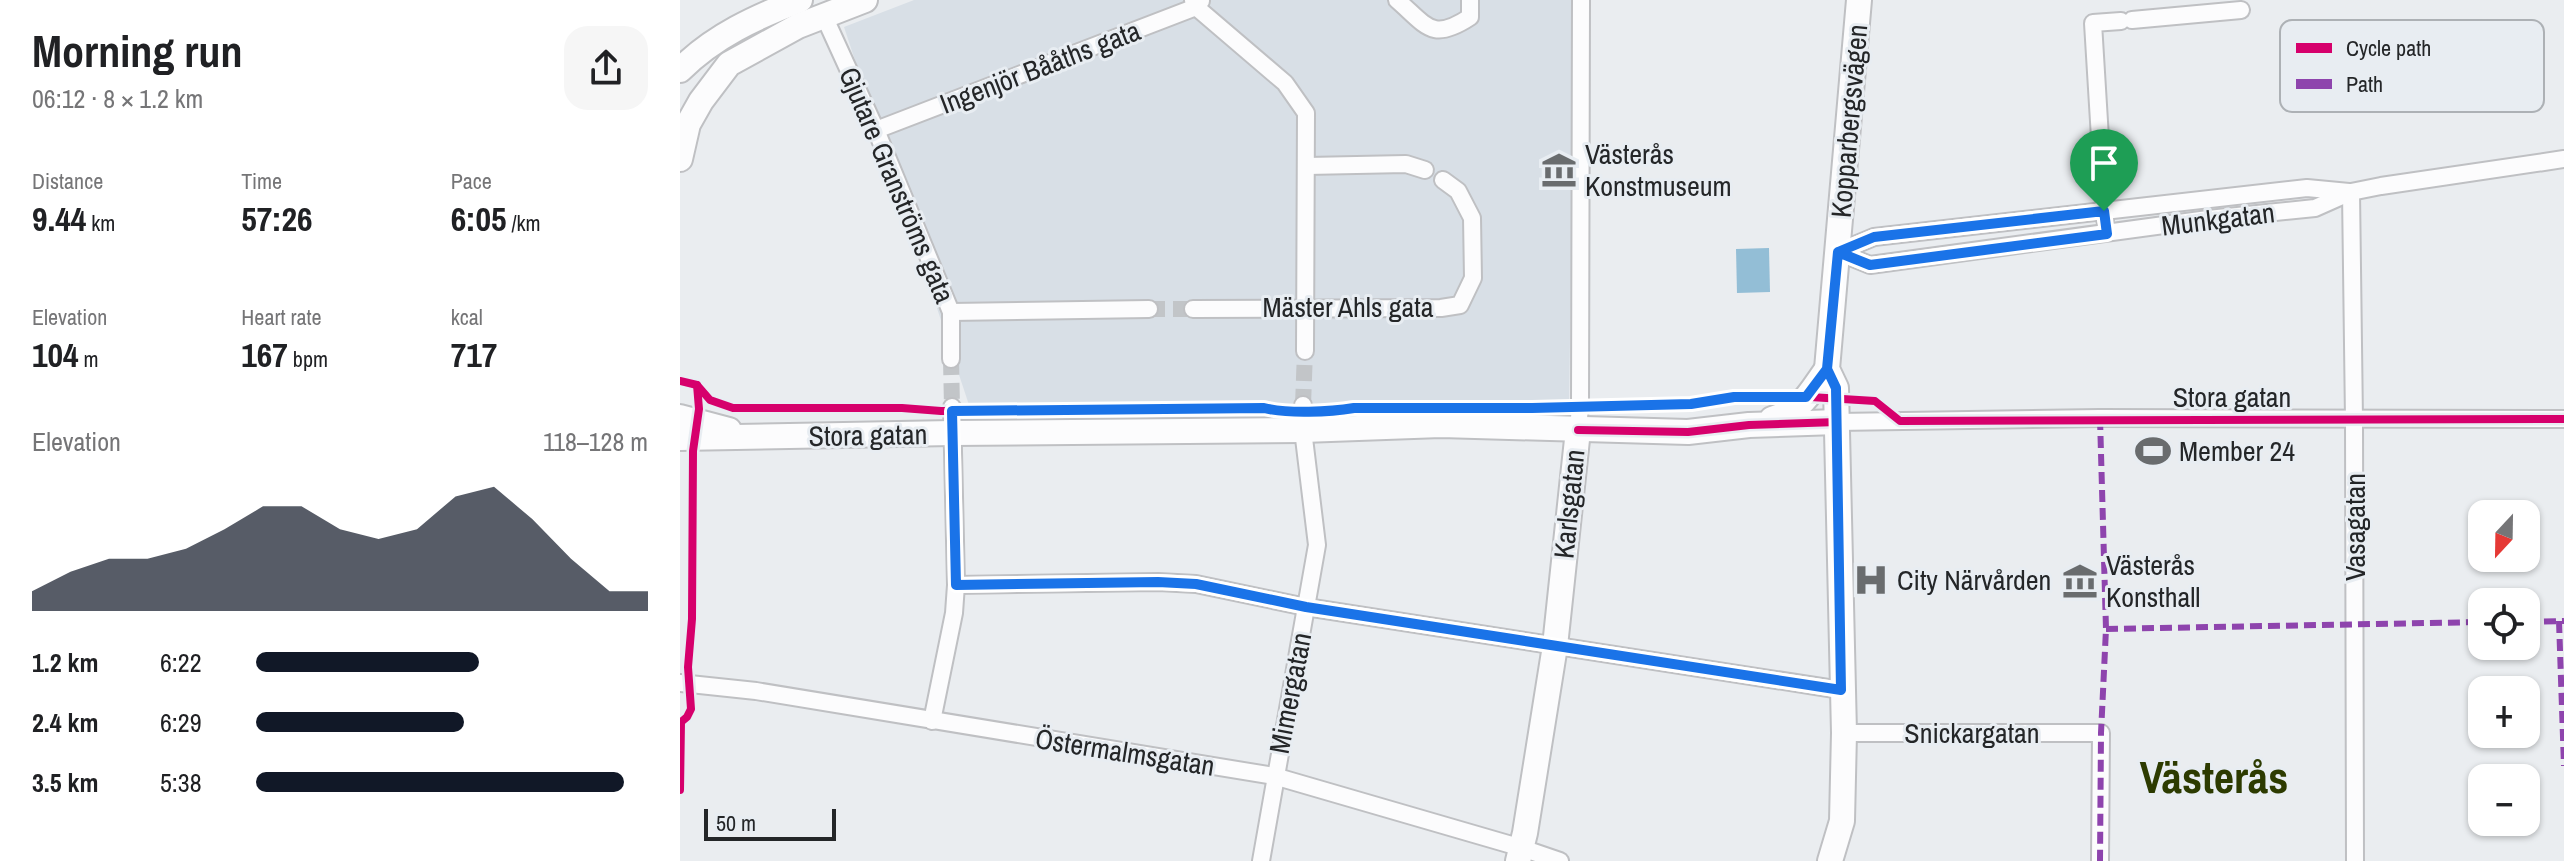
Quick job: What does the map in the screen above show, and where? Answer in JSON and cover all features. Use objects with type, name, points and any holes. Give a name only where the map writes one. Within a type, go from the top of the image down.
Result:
[{"type":"street","points":[[680,70],[723,36],[754,18],[800,0]]},
{"type":"street","points":[[680,159],[688,124],[729,64],[798,26],[821,8],[865,0]]},
{"type":"street","points":[[1397,0],[1429,28],[1449,30],[1470,17],[1470,0]]},
{"type":"street","name":"Karlsgatan","points":[[1520,854],[1555,646],[1578,430],[1581,0]]},
{"type":"street","name":"Kopparbergsvägen","points":[[1830,861],[1842,821],[1844,733],[1836,388],[1827,369],[1859,0]]},
{"type":"street","points":[[1197,2],[1285,83],[1306,113],[1305,351]]},
{"type":"street","name":"Ingenjör Bååths gata","points":[[876,130],[1197,2]]},
{"type":"street","name":"Gjutare Granströms gata","points":[[821,8],[876,130],[951,312],[951,359]]},
{"type":"street","points":[[2107,234],[2093,23],[2241,10]]},
{"type":"street","name":"Munkgatan","points":[[1838,252],[1874,237],[2307,188],[2351,192],[2564,159]]},
{"type":"street","points":[[1307,166],[1406,164],[1425,170]]},
{"type":"street","name":"Mäster Ahls gata","points":[[1193,309],[1441,308],[1460,305],[1473,278],[1472,218],[1458,191],[1443,180]]},
{"type":"street","name":"Munkgatan","points":[[1838,252],[1870,265],[2208,219],[2315,208],[2351,192]]},
{"type":"street","name":"Vasagatan","points":[[2351,192],[2355,861]]},
{"type":"street","points":[[951,312],[1149,309]]},
{"type":"street","points":[[1749,425],[1791,413],[1800,406],[1827,369]]},
{"type":"street","name":"Mimergatan","points":[[1261,861],[1317,545],[1303,430],[1303,405]]},
{"type":"street","points":[[932,721],[954,613],[956,585],[952,407]]},
{"type":"street","name":"Stora gatan","points":[[680,417],[754,437]]},
{"type":"street","name":"Stora gatan","points":[[680,438],[1303,430],[1441,425],[1688,432],[1749,425],[1837,422],[2100,418],[2564,419]]},
{"type":"street","points":[[956,585],[1182,583],[1306,607],[1841,690]]},
{"type":"street","name":"Östermalmsgatan","points":[[680,683],[756,691],[1274,776],[1520,854],[1560,861]]},
{"type":"street","name":"Snickargatan","points":[[1844,733],[2101,733],[2100,861]]},
{"type":"shaded area","points":[[914,0],[1575,0],[1569,406],[971,411],[844,27]]},
{"type":"water","points":[[1769,248],[1770,292],[1737,293],[1736,249]]},
{"type":"tunnel","points":[[1149,309],[1193,309]]},
{"type":"tunnel","points":[[1303,405],[1305,351]]},
{"type":"tunnel","points":[[951,359],[952,407]]},
{"type":"marked path","points":[[2100,418],[2106,629],[2100,861]]},
{"type":"marked path","points":[[2559,621],[2564,766]]},
{"type":"marked path","points":[[2540,622],[2564,621]]},
{"type":"marked path","points":[[2106,629],[2468,622]]},
{"type":"cycle path","points":[[680,381],[697,385],[710,400],[733,408],[902,408],[941,411],[1264,408],[1309,412],[1354,408],[1691,404],[1734,397],[1794,396],[1875,401],[1900,421],[2564,419]]},
{"type":"cycle path","points":[[680,790],[681,722],[691,709],[688,667],[692,619],[693,451],[699,409],[697,385]]},
{"type":"cycle path","points":[[1578,430],[1688,432],[1749,425],[1837,422]]},
{"type":"place","name":"Västerås Konstmuseum","points":[[1559,170]]},
{"type":"place","name":"Member 24","points":[[2153,451]]},
{"type":"place","name":"City Närvården","points":[[1871,580]]},
{"type":"place","name":"Västerås Konsthall","points":[[2080,581]]},
{"type":"district","name":"Västerås","points":[[2214,778]]},
{"type":"route","points":[[2104,211],[1874,237],[1838,252],[1827,369],[1806,397],[1734,397],[1691,404],[1532,408],[952,411],[956,585],[1196,584],[1306,607],[1841,690],[1836,388],[1827,369],[1838,252],[1870,265],[2107,234],[2104,211]]}]
